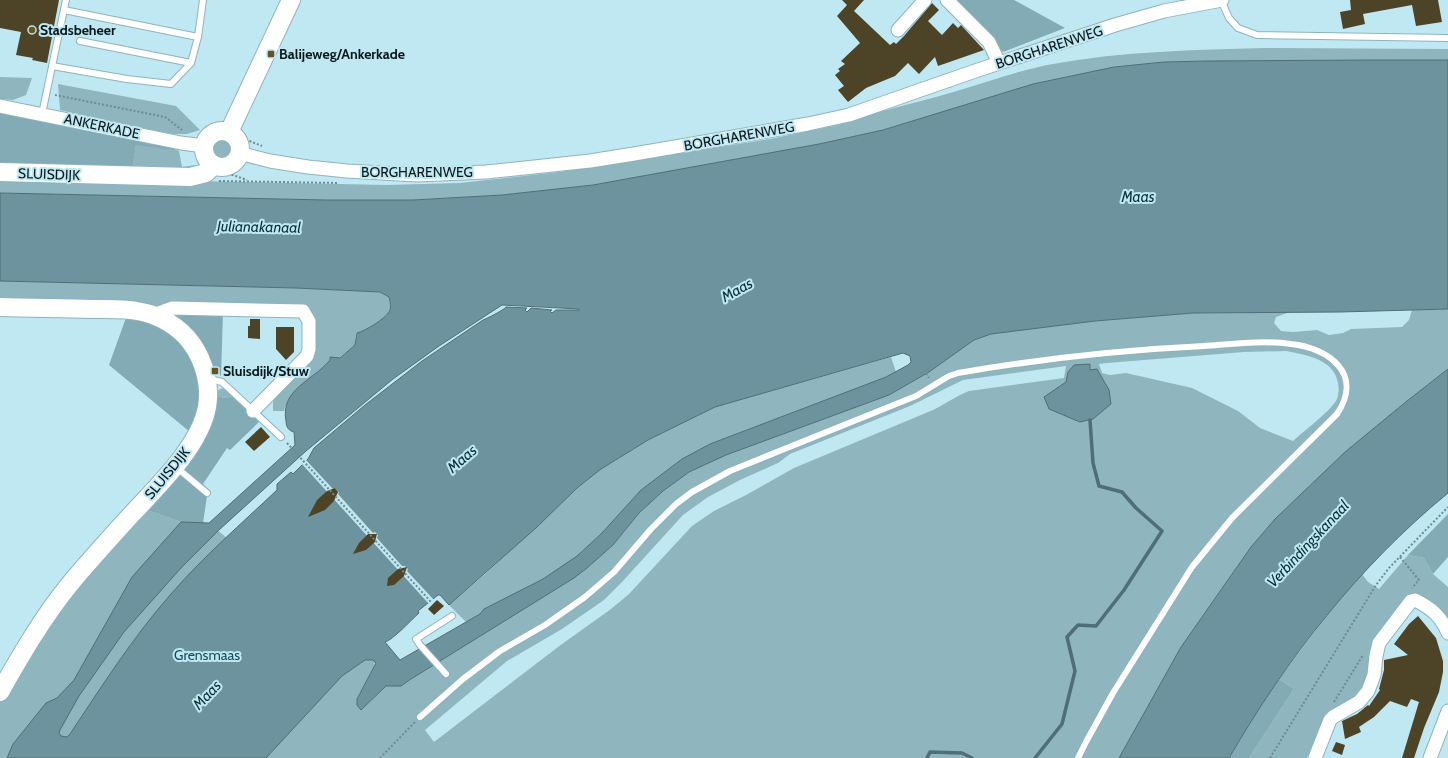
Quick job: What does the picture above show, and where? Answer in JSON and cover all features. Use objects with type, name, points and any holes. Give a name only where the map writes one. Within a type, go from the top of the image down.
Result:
[{"type":"street","points":[[235,141],[222,131],[213,133],[206,139],[204,146],[206,156],[218,171],[234,163],[235,141],[291,0]]},
{"type":"street","points":[[898,30],[925,0]]},
{"type":"street","points":[[946,0],[989,42],[999,63]]},
{"type":"street","name":"BORGHARENWEG","points":[[235,141],[270,161],[347,171],[417,175],[486,172],[590,161],[808,124],[849,115],[999,63],[1122,23],[1164,11],[1222,0]]},
{"type":"street","name":"ANKERKADE","points":[[0,106],[181,143],[204,146]]},
{"type":"street","name":"SLUISDIJK","points":[[0,172],[190,177],[218,171]]},
{"type":"street","name":"SLUISDIJK","points":[[0,307],[128,310],[153,315],[169,322],[190,341],[198,353],[208,378],[207,408],[193,441],[176,466],[104,544],[70,585],[25,649],[0,692]]},
{"type":"street","points":[[153,315],[172,308],[303,310],[309,321],[309,349],[307,356],[253,411]]},
{"type":"street","points":[[1315,758],[1330,720],[1359,702],[1368,691],[1374,675],[1379,643],[1413,600],[1427,605],[1442,620],[1448,633]]},
{"type":"street","points":[[1430,758],[1448,711]]},
{"type":"lane","points":[[42,114],[66,0]]},
{"type":"lane","points":[[52,66],[127,79],[171,84],[191,63],[198,37],[203,0]]},
{"type":"lane","points":[[1222,0],[1229,18],[1238,28],[1257,34],[1448,38]]},
{"type":"lane","points":[[64,10],[198,37]]},
{"type":"lane","points":[[80,41],[191,63]]},
{"type":"lane","points":[[420,717],[490,658],[545,625],[584,597],[614,572],[656,524],[676,504],[692,492],[730,470],[916,396],[948,376],[1003,365],[1073,356],[1275,342],[1312,348],[1330,356],[1340,366],[1345,378],[1346,393],[1342,406],[1337,414],[1232,518],[1192,567],[1113,693],[1078,758]]},
{"type":"lane","points":[[208,378],[222,382],[281,437]]},
{"type":"lane","points":[[176,466],[206,493]]},
{"type":"lane","points":[[446,674],[416,639],[452,616]]},
{"type":"path","points":[[47,94],[165,117],[183,131]]},
{"type":"path","points":[[235,141],[245,138],[267,147]]},
{"type":"path","points":[[218,171],[249,181]]},
{"type":"path","points":[[218,171],[249,181],[343,183]]},
{"type":"path","points":[[920,373],[928,368]]},
{"type":"path","points":[[924,370],[928,375]]},
{"type":"path","points":[[287,443],[432,602]]},
{"type":"path","points":[[1270,758],[1376,585],[1389,568],[1448,507]]},
{"type":"path","points":[[380,758],[420,717]]},
{"type":"green space","points":[[1265,48],[1448,49],[1448,60],[1207,61],[1164,62],[1114,67],[1033,84],[883,130],[819,144],[593,185],[502,195],[413,200],[326,200],[0,193],[0,177],[387,185],[460,183],[559,172],[770,139],[838,125],[854,119],[944,95],[1041,66],[1106,56]]},
{"type":"green space","points":[[0,77],[32,78],[26,95],[13,100],[0,99]]},
{"type":"green space","points":[[58,84],[176,106],[200,130],[187,134],[173,134],[60,110]]},
{"type":"green space","points":[[222,137],[227,138],[233,144],[233,154],[227,160],[222,161],[217,160],[211,154],[210,149],[211,144],[217,138]]},
{"type":"green space","points":[[136,144],[179,151],[182,167],[196,165],[196,167],[132,170]]},
{"type":"green space","points":[[0,281],[296,288],[380,292],[389,297],[391,307],[389,313],[383,319],[356,334],[355,345],[339,358],[330,360],[299,387],[285,407],[284,411],[273,411],[273,402],[278,391],[315,350],[308,307],[145,306],[0,301]]},
{"type":"green space","name":"Grensmaas","points":[[1448,309],[1448,369],[1345,452],[1275,519],[1251,547],[1181,647],[1119,758],[0,758],[0,702],[6,689],[51,619],[144,509],[181,522],[209,523],[370,659],[375,661],[357,699],[361,710],[386,686],[401,686],[574,578],[613,545],[639,513],[663,491],[689,472],[726,455],[889,395],[929,372],[974,340],[991,334],[1095,321],[1193,313],[1290,312],[1276,317],[1274,323],[1281,331],[1293,332],[1317,330],[1329,335],[1343,333],[1351,329],[1402,327],[1409,320],[1412,310]],"holes":[[[1286,351],[1302,354],[1325,363],[1331,368],[1339,387],[1337,399],[1332,406],[1293,441],[1260,428],[1238,411],[1192,388],[1126,373],[1110,375],[1102,373],[1099,364],[1244,352]],[[1066,366],[1064,378],[969,391],[933,410],[794,468],[714,511],[692,526],[629,594],[611,609],[558,647],[434,742],[425,730],[507,661],[562,629],[604,600],[683,515],[708,497],[740,480],[778,463],[790,454],[910,406],[963,380]]]},
{"type":"green space","points":[[891,357],[896,372],[886,377],[710,444],[682,459],[641,490],[601,534],[577,556],[543,579],[484,609],[480,614],[466,622],[449,605],[484,575],[577,488],[601,469],[648,440],[715,407]]},
{"type":"green space","points":[[224,388],[233,396],[226,398],[215,396],[218,390]]},
{"type":"green space","points":[[1408,555],[1424,558],[1433,574],[1448,587],[1448,627],[1419,598],[1395,618],[1364,689],[1357,699],[1331,713],[1322,723],[1307,758],[1249,758],[1294,689],[1279,679],[1333,607],[1362,574],[1368,582],[1379,589]]},
{"type":"shaded area","points":[[950,0],[1014,0],[1065,28],[1003,52]]},
{"type":"shaded area","points":[[0,111],[168,146],[179,151],[136,145],[132,170],[0,166]]},
{"type":"shaded area","points":[[171,311],[223,313],[221,376],[211,366],[170,315]]},
{"type":"shaded area","points":[[127,315],[167,328],[192,357],[202,394],[190,432],[109,365]]},
{"type":"shaded area","points":[[215,396],[226,398],[233,396],[259,422],[230,450],[227,448],[203,484],[209,490],[205,494],[207,496],[203,523],[181,522],[144,509]]},
{"type":"shaded area","points":[[1448,514],[1448,557],[1433,574],[1424,558],[1408,555]]},
{"type":"shaded area","points":[[1279,679],[1294,689],[1249,758],[1229,758],[1253,716]]},
{"type":"water","points":[[1448,60],[1448,309],[1340,312],[1193,313],[1095,321],[991,334],[974,340],[929,372],[889,395],[726,455],[689,472],[663,491],[639,513],[613,545],[574,578],[401,686],[386,686],[361,710],[357,705],[357,699],[376,663],[373,660],[365,660],[342,676],[266,758],[7,758],[13,744],[46,703],[57,698],[74,680],[132,577],[181,522],[209,523],[295,445],[294,432],[289,430],[287,427],[285,410],[293,393],[299,386],[323,367],[330,360],[330,357],[340,358],[355,345],[357,333],[370,327],[387,315],[391,306],[389,297],[380,292],[296,288],[0,281],[0,193],[326,200],[413,200],[502,195],[593,185],[819,144],[883,130],[1033,84],[1114,67],[1164,62]],"holes":[[[502,305],[579,310],[556,310],[552,313],[550,311],[552,310],[531,308],[527,312],[525,310],[527,308],[506,307],[483,320],[422,361],[365,405],[314,448],[308,459],[293,474],[291,472],[277,484],[277,490],[196,566],[144,627],[70,734],[67,737],[61,736],[59,733],[60,730],[79,696],[124,632],[181,568],[219,530],[306,451],[393,379],[439,346]],[[903,353],[910,356],[911,362],[886,377],[710,444],[682,459],[641,490],[601,534],[577,556],[543,579],[484,609],[480,614],[400,660],[385,642],[397,634],[419,613],[418,611],[438,595],[440,595],[449,605],[537,527],[577,488],[601,469],[648,440],[715,407]]]},
{"type":"water","points":[[1090,364],[1090,370],[1097,369],[1109,390],[1111,404],[1093,419],[1080,422],[1049,409],[1044,397],[1066,382],[1068,372],[1074,365]]},
{"type":"water","name":"Verbindingskanaal","points":[[1448,369],[1448,493],[1415,521],[1384,551],[1327,615],[1300,649],[1275,685],[1229,758],[1119,758],[1181,647],[1251,547],[1275,519],[1345,452]]},
{"type":"pier","points":[[306,458],[306,460],[333,489],[335,488],[339,493],[338,494],[373,533],[375,532],[378,535],[377,538],[402,566],[405,566],[408,569],[407,571],[434,600],[429,604],[301,463]]},
{"type":"building","name":"Stadsbeheer","points":[[0,0],[59,0],[47,63],[32,60],[33,58],[16,55],[21,32],[0,28]]},
{"type":"building","points":[[842,0],[864,0],[854,11],[890,45],[894,42],[896,44],[904,36],[932,3],[939,10],[928,21],[942,35],[953,23],[958,28],[961,25],[984,50],[938,66],[935,57],[919,74],[908,63],[895,76],[866,88],[848,102],[838,90],[844,86],[835,75],[840,71],[838,69],[845,64],[841,61],[860,43],[837,16],[847,5]]},
{"type":"building","points":[[1350,0],[1438,0],[1442,22],[1416,26],[1412,5],[1363,14],[1365,24],[1343,29],[1340,12],[1351,10]]},
{"type":"building","points":[[250,319],[260,319],[260,339],[248,338],[248,326],[250,326]]},
{"type":"building","points":[[276,327],[294,327],[294,352],[286,360],[276,349]]},
{"type":"building","points":[[261,427],[270,437],[254,451],[245,442]]},
{"type":"building","points":[[335,488],[338,492],[334,501],[325,510],[308,517],[317,500],[327,491]]},
{"type":"building","points":[[368,534],[377,534],[375,542],[366,550],[353,554],[359,543]]},
{"type":"building","points":[[407,567],[404,576],[394,585],[387,586],[388,578],[398,569]]},
{"type":"building","points":[[437,600],[444,606],[434,615],[428,609]]},
{"type":"building","points":[[1418,616],[1436,638],[1443,661],[1443,672],[1439,692],[1424,728],[1414,758],[1402,758],[1419,702],[1411,699],[1407,707],[1390,701],[1374,717],[1359,727],[1361,732],[1345,739],[1342,721],[1357,714],[1368,705],[1369,706],[1380,690],[1384,670],[1384,660],[1408,655],[1394,644],[1409,624]]},
{"type":"building","points":[[1336,742],[1345,745],[1342,755],[1332,751]]},
{"type":"waterway","points":[[1035,758],[1062,724],[1075,671],[1067,637],[1078,625],[1096,626],[1124,590],[1162,531],[1136,508],[1122,492],[1099,486],[1093,463],[1090,420]]},
{"type":"waterway","points":[[927,758],[930,752],[962,753],[972,758]]},
{"type":"place","name":"Stadsbeheer","points":[[32,30]]},
{"type":"place","name":"Balijeweg/Ankerkade","points":[[271,54]]},
{"type":"place","name":"Sluisdijk/Stuw","points":[[215,371]]},
{"type":"water label","name":"Maas","points":[[1138,197]]},
{"type":"water label","name":"Julianakanaal","points":[[259,227]]},
{"type":"water label","name":"Maas","points":[[737,290]]},
{"type":"water label","name":"Maas","points":[[462,459]]},
{"type":"water label","name":"Maas","points":[[207,695]]}]
